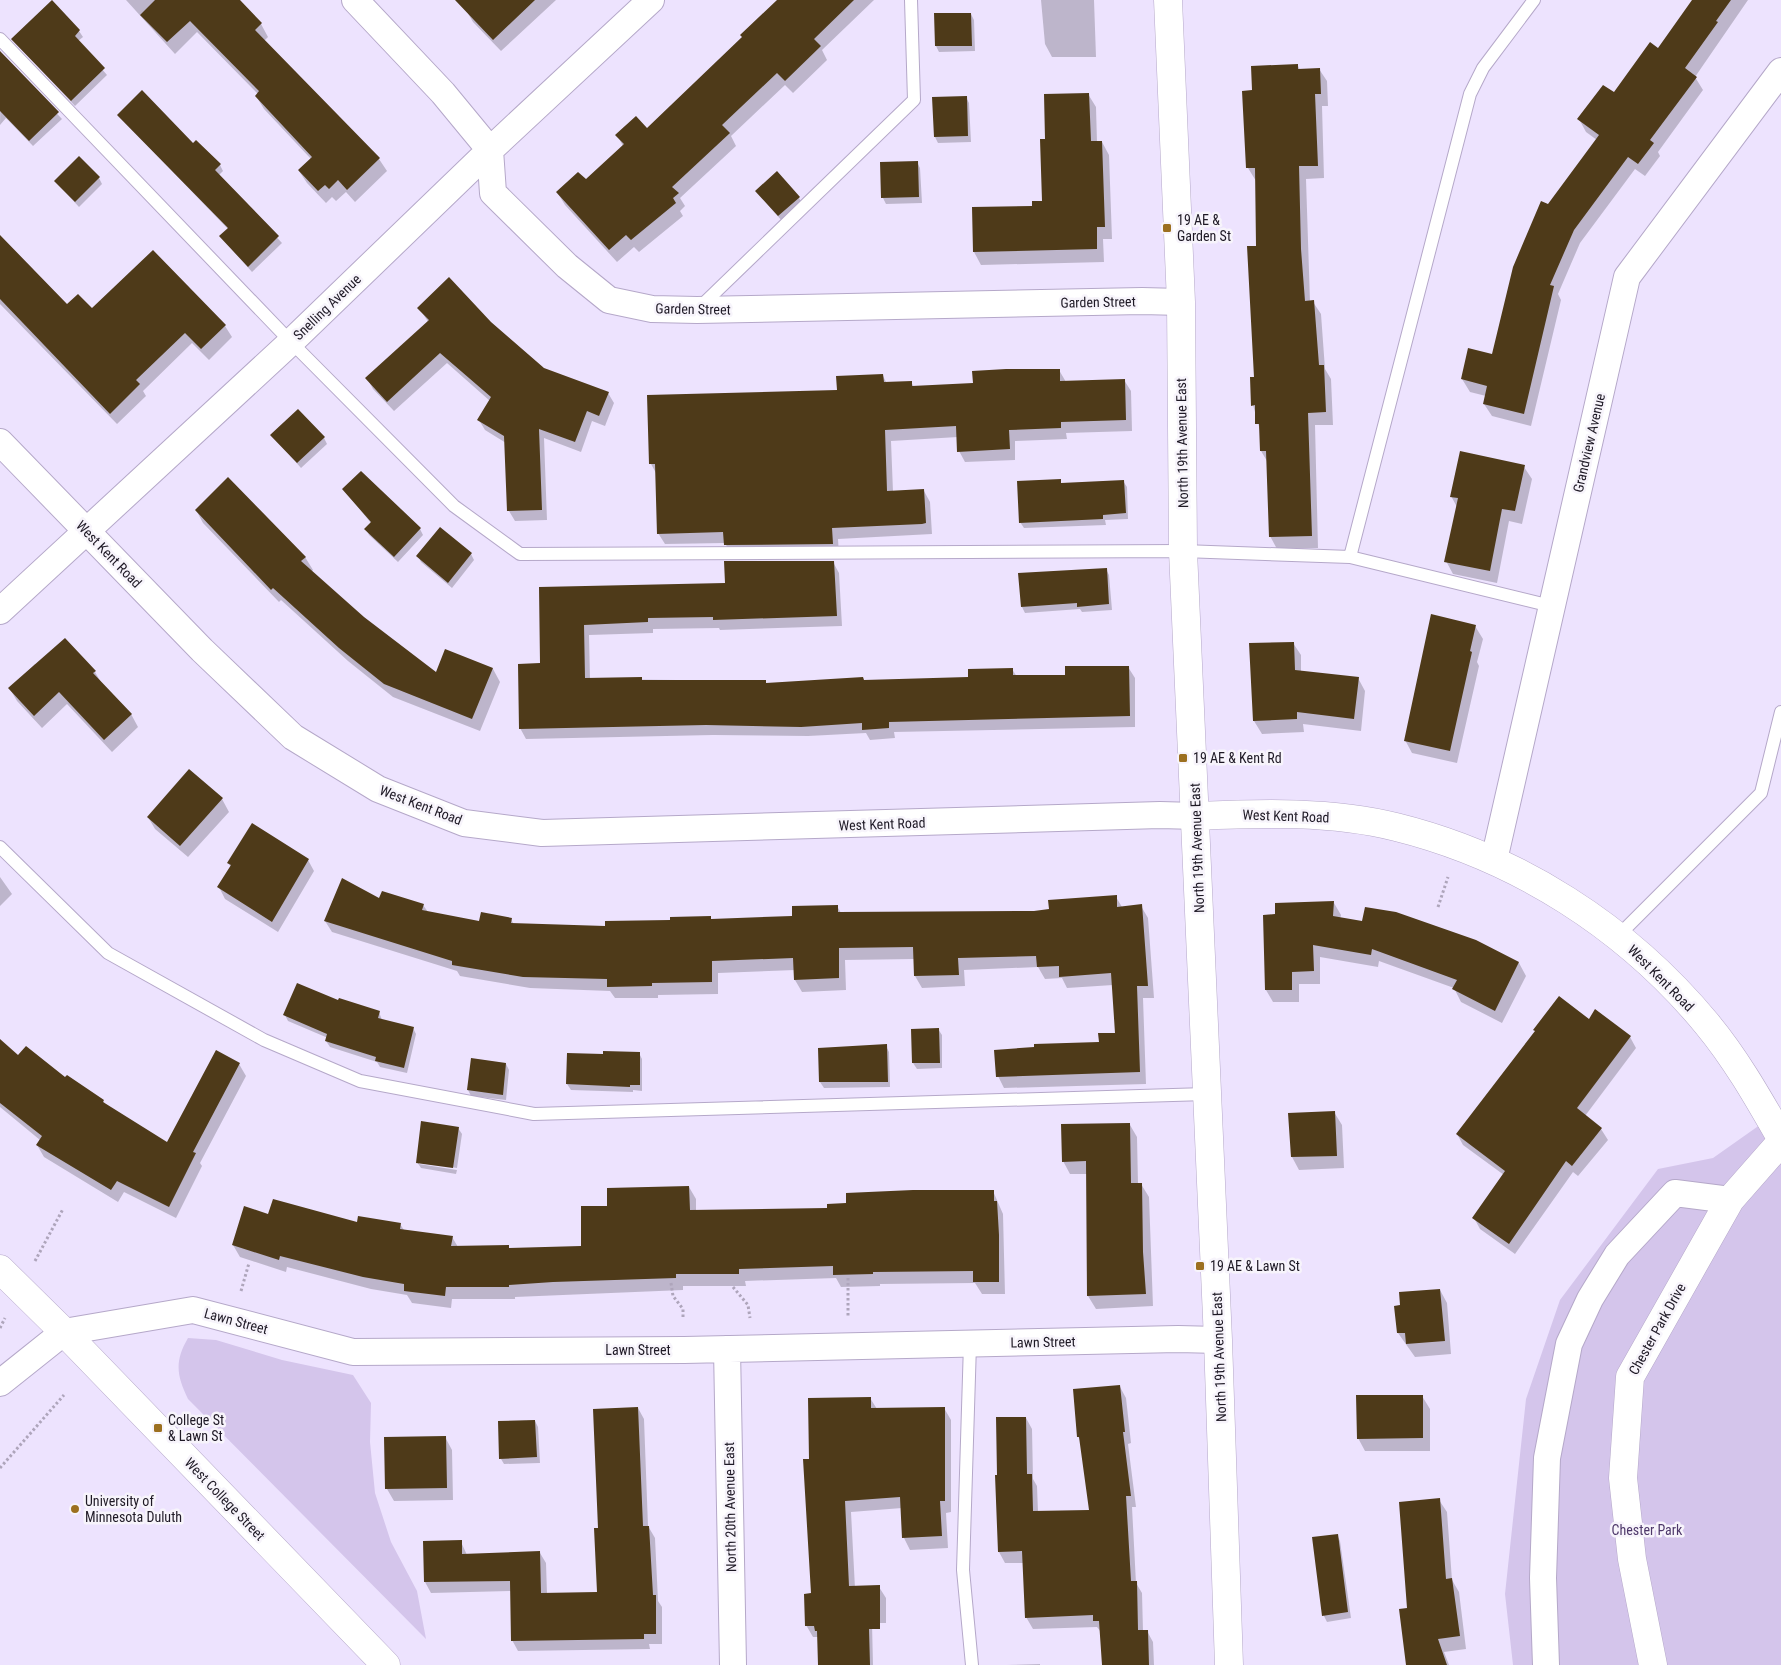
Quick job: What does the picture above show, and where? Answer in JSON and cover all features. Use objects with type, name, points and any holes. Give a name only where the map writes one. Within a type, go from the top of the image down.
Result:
[{"type":"street","points":[[355,0],[442,93],[490,150]]},
{"type":"street","name":"Snelling Avenue","points":[[0,611],[291,342],[490,150],[652,0]]},
{"type":"street","name":"North 19th Avenue East","points":[[1168,0],[1180,302],[1183,551],[1218,1340],[1229,1665]]},
{"type":"street","name":"Grandview Avenue","points":[[1494,860],[1627,277],[1781,71]]},
{"type":"street","name":"Garden Street","points":[[490,150],[493,193],[567,266],[609,300],[652,308],[696,310],[1142,301],[1180,302]]},
{"type":"street","name":"West Kent Road","points":[[0,442],[202,650],[293,737],[378,789],[464,823],[542,833],[1160,814],[1196,816],[1255,814],[1326,817],[1395,827],[1459,846],[1494,860],[1556,893],[1618,936],[1664,976],[1707,1024],[1743,1074],[1781,1138]]},
{"type":"street","name":"Chester Park Drive","points":[[1653,1665],[1632,1559],[1622,1478],[1630,1377],[1730,1200],[1781,1142]]},
{"type":"street","points":[[1546,1665],[1543,1578],[1547,1458],[1569,1344],[1590,1299],[1617,1255],[1675,1193],[1730,1200]]},
{"type":"street","name":"West College Street","points":[[0,1269],[64,1332],[386,1665]]},
{"type":"street","name":"Lawn Street","points":[[64,1332],[193,1310],[353,1352],[684,1350],[1218,1340]]},
{"type":"street","points":[[0,1383],[64,1332]]},
{"type":"street","name":"North 20th Avenue East","points":[[727,1349],[733,1665]]},
{"type":"lane","points":[[696,310],[914,100],[911,0]]},
{"type":"lane","points":[[1350,558],[1470,94],[1483,68],[1534,0]]},
{"type":"lane","points":[[0,39],[291,342],[454,506],[520,554],[1183,551],[1350,558],[1551,606]]},
{"type":"lane","points":[[1618,936],[1761,794],[1781,712]]},
{"type":"lane","points":[[0,847],[108,953],[264,1040],[360,1081],[534,1114],[1206,1094]]},
{"type":"lane","points":[[970,1344],[963,1570],[972,1665]]},
{"type":"path","points":[[848,1278],[848,1347]]},
{"type":"path","points":[[671,1283],[673,1296],[683,1309],[684,1350]]},
{"type":"path","points":[[0,1468],[64,1395]]},
{"type":"green space","name":"Chester Park","points":[[1781,1110],[1781,1665],[1513,1665],[1505,1594],[1526,1399],[1560,1300],[1658,1169],[1713,1158]]},
{"type":"green space","points":[[188,1338],[216,1340],[282,1360],[353,1375],[371,1403],[370,1442],[375,1493],[391,1542],[417,1591],[426,1639],[188,1399],[179,1376],[179,1362]]},
{"type":"building","points":[[52,0],[80,30],[75,36],[105,68],[71,101],[11,39]]},
{"type":"building","points":[[155,0],[240,0],[262,23],[255,30],[380,158],[347,190],[338,180],[329,189],[325,185],[318,191],[298,170],[312,157],[255,96],[259,91],[190,21],[167,42],[140,15]]},
{"type":"building","points":[[455,0],[535,0],[493,40]]},
{"type":"building","points":[[777,0],[854,0],[814,39],[821,46],[785,81],[777,73],[722,125],[730,133],[672,187],[679,193],[673,198],[676,203],[631,240],[626,235],[609,250],[556,192],[578,172],[586,179],[624,144],[615,135],[636,116],[647,128],[742,37],[740,35]]},
{"type":"building","points":[[1692,0],[1731,0],[1716,21],[1718,22],[1685,68],[1697,77],[1650,140],[1654,143],[1638,164],[1628,157],[1574,230],[1550,285],[1554,286],[1524,414],[1483,404],[1487,386],[1461,379],[1468,348],[1492,354],[1513,267],[1541,201],[1548,204],[1599,135],[1577,119],[1603,85],[1614,92],[1650,42],[1658,48]]},
{"type":"building","points":[[934,13],[971,13],[972,46],[935,46]]},
{"type":"building","points":[[0,51],[59,112],[29,141],[0,111]]},
{"type":"building","points":[[1298,64],[1298,69],[1320,68],[1321,94],[1315,94],[1318,166],[1299,166],[1301,249],[1305,301],[1314,300],[1319,365],[1324,365],[1326,412],[1308,413],[1312,536],[1269,537],[1266,451],[1260,451],[1259,424],[1255,424],[1255,405],[1251,406],[1250,377],[1254,377],[1247,246],[1256,246],[1255,168],[1246,168],[1242,91],[1252,90],[1251,66]]},
{"type":"building","points":[[142,90],[193,143],[196,140],[221,164],[215,170],[279,236],[248,267],[219,236],[228,228],[117,115]]},
{"type":"building","points":[[1089,93],[1091,141],[1102,141],[1105,227],[1097,227],[1097,249],[973,252],[972,207],[1032,206],[1032,201],[1042,201],[1040,139],[1045,139],[1044,94]]},
{"type":"building","points":[[967,96],[968,136],[934,137],[932,97]]},
{"type":"building","points":[[79,156],[100,177],[75,202],[54,181]]},
{"type":"building","points":[[918,161],[919,197],[881,198],[880,162]]},
{"type":"building","points":[[777,171],[800,197],[778,216],[755,191]]},
{"type":"building","points":[[0,235],[67,304],[78,294],[92,308],[153,250],[226,325],[201,349],[185,333],[136,380],[140,384],[110,414],[0,299]]},
{"type":"building","points":[[449,277],[491,322],[544,368],[609,392],[599,416],[587,411],[575,442],[539,429],[542,510],[507,511],[504,436],[477,420],[491,397],[440,353],[387,402],[365,378],[429,320],[417,308]]},
{"type":"building","points":[[1060,369],[1060,381],[1125,379],[1126,420],[1061,422],[1061,428],[1009,430],[1010,449],[957,452],[956,426],[885,430],[887,491],[924,489],[926,523],[922,524],[832,528],[833,544],[724,545],[723,532],[657,534],[655,464],[649,464],[647,395],[837,390],[836,376],[883,374],[884,382],[912,381],[912,386],[973,383],[972,371]]},
{"type":"building","points":[[298,409],[325,437],[297,463],[270,435]]},
{"type":"building","points":[[1460,451],[1525,465],[1515,511],[1502,509],[1490,571],[1444,562],[1458,498],[1450,497]]},
{"type":"building","points":[[361,471],[421,528],[394,557],[364,529],[371,522],[342,489]]},
{"type":"building","points":[[228,477],[306,557],[301,561],[364,617],[436,672],[445,649],[493,668],[472,719],[384,684],[339,648],[273,588],[271,590],[195,510]]},
{"type":"building","points":[[1061,479],[1061,483],[1124,480],[1126,513],[1103,515],[1103,519],[1019,523],[1017,481]]},
{"type":"building","points":[[440,527],[472,553],[448,583],[416,556]]},
{"type":"building","points":[[724,561],[834,561],[837,616],[713,620],[713,617],[648,618],[648,622],[584,625],[585,678],[642,677],[642,680],[766,680],[766,683],[863,677],[864,680],[968,677],[968,669],[1013,668],[1013,675],[1065,675],[1065,666],[1129,666],[1130,716],[889,722],[889,728],[862,730],[862,723],[801,727],[706,725],[519,729],[518,664],[540,663],[539,587],[725,583]]},
{"type":"building","points":[[1107,568],[1109,604],[1077,607],[1077,603],[1021,607],[1018,573]]},
{"type":"building","points":[[1431,614],[1476,625],[1470,651],[1472,652],[1450,751],[1404,741]]},
{"type":"building","points":[[65,638],[96,671],[93,673],[132,714],[104,740],[59,692],[34,716],[8,688]]},
{"type":"building","points":[[1294,642],[1295,670],[1359,677],[1354,719],[1297,712],[1297,719],[1253,721],[1249,643]]},
{"type":"building","points":[[189,769],[223,798],[180,846],[147,817]]},
{"type":"building","points":[[252,823],[309,859],[272,922],[217,887],[231,865],[227,863]]},
{"type":"building","points":[[342,878],[379,898],[382,891],[424,904],[422,910],[479,921],[481,912],[512,918],[511,923],[605,926],[605,921],[670,920],[670,917],[711,916],[711,919],[792,916],[792,906],[838,905],[838,912],[1034,911],[1049,909],[1048,900],[1117,895],[1117,907],[1142,904],[1148,986],[1137,986],[1140,1072],[996,1077],[994,1050],[1034,1047],[1034,1044],[1099,1042],[1098,1033],[1115,1033],[1111,973],[1059,977],[1059,966],[1037,967],[1036,956],[958,958],[959,975],[914,976],[913,947],[839,948],[839,978],[794,980],[793,958],[712,961],[712,982],[652,983],[652,986],[607,987],[607,979],[523,977],[452,965],[452,961],[324,921]]},
{"type":"building","points":[[1334,901],[1333,916],[1362,921],[1365,907],[1396,912],[1476,940],[1519,962],[1495,1011],[1452,989],[1457,980],[1372,949],[1371,955],[1313,945],[1314,971],[1292,972],[1292,990],[1265,990],[1263,915],[1275,914],[1275,903]]},
{"type":"building","points":[[297,983],[338,1000],[339,998],[380,1011],[378,1018],[414,1027],[404,1068],[375,1061],[376,1057],[325,1041],[327,1034],[283,1015]]},
{"type":"building","points":[[1559,996],[1589,1019],[1595,1009],[1631,1036],[1577,1108],[1602,1128],[1572,1166],[1566,1161],[1509,1244],[1472,1218],[1505,1171],[1456,1134],[1535,1031],[1533,1030]]},
{"type":"building","points":[[939,1028],[940,1063],[912,1063],[911,1029]]},
{"type":"building","points":[[0,1039],[18,1055],[26,1046],[65,1077],[67,1075],[104,1100],[103,1102],[167,1142],[216,1050],[240,1063],[193,1152],[196,1153],[169,1207],[117,1181],[111,1190],[36,1145],[42,1136],[0,1103]]},
{"type":"building","points":[[887,1044],[888,1082],[819,1082],[818,1048]]},
{"type":"building","points":[[603,1051],[640,1052],[640,1085],[630,1085],[630,1087],[566,1084],[567,1053],[603,1054]]},
{"type":"building","points":[[471,1058],[506,1063],[503,1095],[467,1090]]},
{"type":"building","points":[[1335,1111],[1337,1156],[1291,1157],[1288,1113]]},
{"type":"building","points":[[421,1121],[459,1127],[453,1168],[416,1163]]},
{"type":"building","points":[[1130,1123],[1131,1183],[1142,1183],[1146,1294],[1087,1296],[1086,1161],[1062,1162],[1061,1124]]},
{"type":"building","points":[[689,1186],[690,1210],[827,1208],[827,1204],[846,1203],[846,1193],[913,1190],[994,1190],[994,1201],[997,1201],[999,1235],[999,1282],[973,1282],[973,1271],[873,1272],[873,1274],[833,1275],[833,1266],[739,1269],[739,1274],[676,1274],[676,1278],[553,1282],[509,1285],[509,1287],[446,1287],[445,1296],[404,1291],[404,1284],[363,1277],[280,1256],[279,1260],[232,1245],[244,1206],[268,1214],[273,1199],[357,1222],[358,1216],[401,1223],[400,1229],[453,1236],[451,1246],[509,1245],[509,1248],[581,1246],[581,1206],[607,1206],[607,1188]]},
{"type":"building","points":[[1440,1289],[1445,1341],[1406,1344],[1405,1333],[1397,1333],[1394,1306],[1400,1305],[1399,1292]]},
{"type":"building","points":[[1120,1385],[1125,1432],[1123,1432],[1131,1496],[1126,1496],[1131,1581],[1137,1581],[1138,1630],[1148,1630],[1149,1665],[1102,1665],[1099,1621],[1093,1621],[1093,1615],[1025,1618],[1022,1551],[998,1552],[995,1475],[997,1475],[996,1417],[1026,1417],[1027,1474],[1032,1474],[1033,1511],[1089,1510],[1079,1437],[1077,1437],[1073,1389]]},
{"type":"building","points":[[1356,1395],[1423,1395],[1423,1438],[1357,1439]]},
{"type":"building","points":[[871,1397],[871,1408],[945,1407],[945,1501],[940,1501],[942,1536],[902,1538],[900,1497],[845,1501],[849,1586],[880,1585],[880,1629],[869,1629],[870,1665],[818,1665],[817,1631],[815,1631],[814,1626],[805,1626],[804,1594],[811,1593],[803,1459],[809,1459],[808,1398]]},
{"type":"building","points":[[638,1407],[643,1526],[649,1526],[653,1595],[656,1595],[656,1634],[644,1634],[644,1639],[511,1641],[510,1581],[424,1582],[423,1541],[462,1540],[462,1554],[540,1551],[541,1593],[597,1592],[594,1528],[598,1528],[593,1409]]},
{"type":"building","points":[[535,1420],[537,1457],[499,1459],[498,1421]]},
{"type":"building","points":[[446,1436],[447,1488],[385,1489],[384,1437]]},
{"type":"building","points":[[1440,1498],[1446,1579],[1452,1578],[1460,1636],[1438,1639],[1447,1665],[1406,1665],[1399,1609],[1407,1608],[1399,1502]]},
{"type":"building","points":[[1338,1534],[1348,1612],[1322,1616],[1312,1537]]},
{"type":"place","name":"19 AE & Garden St","points":[[1167,228]]},
{"type":"place","name":"19 AE & Kent Rd","points":[[1183,758]]},
{"type":"place","name":"19 AE & Lawn St","points":[[1200,1266]]},
{"type":"place","name":"College St & Lawn St","points":[[158,1428]]},
{"type":"place","name":"University of Minnesota Duluth","points":[[75,1509]]}]
